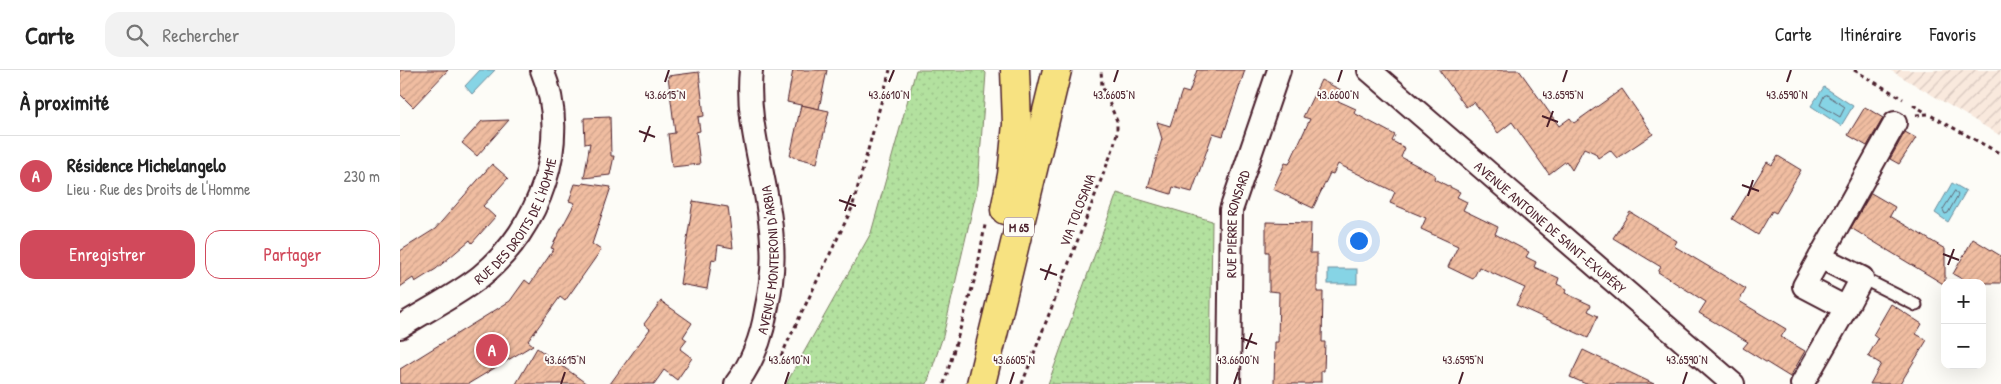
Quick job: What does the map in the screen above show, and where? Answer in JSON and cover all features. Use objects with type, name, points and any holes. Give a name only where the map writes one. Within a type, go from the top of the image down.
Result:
[{"type":"main road","name":"M 65","points":[[967,384],[982,328],[1012,175],[1017,124],[1015,70]]},
{"type":"main road","name":"M 65","points":[[981,384],[1057,70]]},
{"type":"street","name":"RUE DES DROITS DE L'HOMME","points":[[400,327],[480,277],[516,241],[530,219],[548,172],[551,150],[551,100],[542,70]]},
{"type":"street","name":"AVENUE MONTERONI D'ARBIA","points":[[736,384],[755,350],[765,320],[772,278],[772,242],[751,109],[751,70]]},
{"type":"street","name":"RUE PIERRE RONSARD","points":[[1229,384],[1231,210],[1279,70]]},
{"type":"street","name":"AVENUE ANTOINE DE SAINT-EXUPÉRY","points":[[1369,70],[1733,384]]},
{"type":"street","points":[[1846,308],[1804,286],[1895,123]]},
{"type":"street","points":[[1802,384],[1862,278],[1820,256]]},
{"type":"lane","points":[[1862,278],[1916,305]]},
{"type":"path","points":[[776,364],[785,350],[852,208],[890,70]]},
{"type":"path","name":"VIA TOLOSANA","points":[[1022,384],[1117,133],[1117,121],[1102,86],[1101,70]]},
{"type":"path","points":[[1854,70],[2001,154]]},
{"type":"path","points":[[1895,123],[1911,115],[1928,114]]},
{"type":"path","points":[[944,384],[977,271],[985,222]]},
{"type":"shaded area","points":[[1890,70],[2001,70],[2001,136]]},
{"type":"green space","points":[[916,70],[983,70],[986,73],[978,185],[943,336],[927,384],[786,384],[871,233]]},
{"type":"green space","points":[[1117,193],[1212,221],[1210,384],[1048,384]]},
{"type":"water","points":[[480,70],[495,70],[472,94],[465,86]]},
{"type":"water","points":[[1824,87],[1853,106],[1841,126],[1811,106]]},
{"type":"water","points":[[1952,183],[1966,191],[1948,222],[1935,213]]},
{"type":"water","points":[[1328,269],[1357,269],[1357,284],[1328,284]]},
{"type":"building","points":[[400,70],[448,70],[413,107],[400,94]]},
{"type":"building","points":[[793,70],[827,70],[819,109],[787,102]]},
{"type":"building","points":[[1197,70],[1245,70],[1223,136],[1213,133],[1192,192],[1173,187],[1171,194],[1148,187],[1162,139],[1157,122],[1170,126],[1182,91],[1189,93]]},
{"type":"building","points":[[1439,70],[1519,70],[1559,126],[1570,118],[1574,123],[1622,89],[1653,134],[1617,158],[1610,150],[1598,158],[1595,153],[1584,148],[1572,170],[1566,161],[1549,174],[1512,122],[1498,133],[1474,102],[1466,107]]},
{"type":"building","points":[[699,72],[704,116],[698,117],[700,131],[696,132],[700,164],[672,167],[668,134],[675,133],[668,76]]},
{"type":"building","points":[[1321,80],[1341,90],[1336,100],[1356,109],[1354,113],[1395,135],[1392,141],[1405,148],[1401,157],[1435,175],[1434,179],[1460,192],[1457,197],[1467,202],[1463,210],[1498,227],[1495,234],[1529,252],[1526,257],[1536,262],[1534,267],[1559,278],[1557,284],[1567,289],[1565,293],[1591,305],[1588,311],[1598,316],[1588,338],[1516,305],[1525,288],[1479,267],[1473,279],[1448,267],[1458,246],[1421,229],[1426,218],[1390,203],[1395,192],[1338,164],[1333,174],[1330,173],[1313,208],[1273,189],[1285,163],[1289,164],[1310,119],[1303,117]]},
{"type":"building","points":[[801,105],[829,111],[817,163],[790,156]]},
{"type":"building","points":[[1865,107],[1883,118],[1867,146],[1848,135]]},
{"type":"building","points":[[610,117],[611,156],[614,156],[610,175],[584,178],[590,143],[585,144],[584,118]]},
{"type":"building","points":[[509,120],[477,156],[462,143],[482,121]]},
{"type":"building","points":[[1905,132],[1916,138],[1899,164],[1890,159]]},
{"type":"building","points":[[1778,156],[1801,170],[1776,213],[1772,211],[1758,235],[1732,219],[1767,162],[1772,165]]},
{"type":"building","points":[[492,164],[508,178],[483,206],[495,217],[472,243],[470,240],[436,269],[415,282],[413,278],[400,287],[400,251],[435,229]]},
{"type":"building","points":[[583,183],[611,187],[592,244],[601,250],[565,301],[560,297],[528,341],[533,345],[468,384],[400,384],[400,369],[510,301],[525,280],[530,284],[554,249],[551,248],[575,203],[569,201],[575,184],[582,185]]},
{"type":"building","points":[[1871,193],[1895,207],[1890,216],[1945,249],[1945,279],[1941,279],[1941,283],[1851,228]]},
{"type":"building","points":[[693,201],[728,207],[733,248],[718,245],[716,260],[712,259],[707,289],[680,284]]},
{"type":"building","points":[[1630,212],[1677,241],[1674,246],[1746,289],[1739,301],[1786,329],[1781,337],[1805,351],[1790,377],[1743,348],[1748,342],[1699,313],[1706,302],[1658,272],[1661,267],[1613,238]]},
{"type":"building","points":[[1266,222],[1311,223],[1310,253],[1317,253],[1317,292],[1323,292],[1322,342],[1325,342],[1324,371],[1321,371],[1321,382],[1313,382],[1312,384],[1274,384],[1275,342],[1278,342],[1279,292],[1269,291],[1269,252],[1266,252]]},
{"type":"building","points":[[1973,239],[2001,256],[2001,283],[1986,283],[1986,279],[1962,279],[1953,274]]},
{"type":"building","points":[[661,301],[692,323],[683,337],[687,340],[680,349],[692,358],[677,380],[664,370],[654,384],[610,384],[650,329],[644,324]]},
{"type":"building","points":[[1891,304],[1922,324],[1916,334],[1927,340],[1900,384],[1870,384],[1881,364],[1868,356],[1878,339],[1873,335]]},
{"type":"building","points":[[537,348],[587,384],[516,384]]},
{"type":"building","points":[[1583,350],[1654,384],[1586,384],[1570,377]]},
{"type":"place","name":"Résidence Michelangelo","points":[[492,350]]}]
